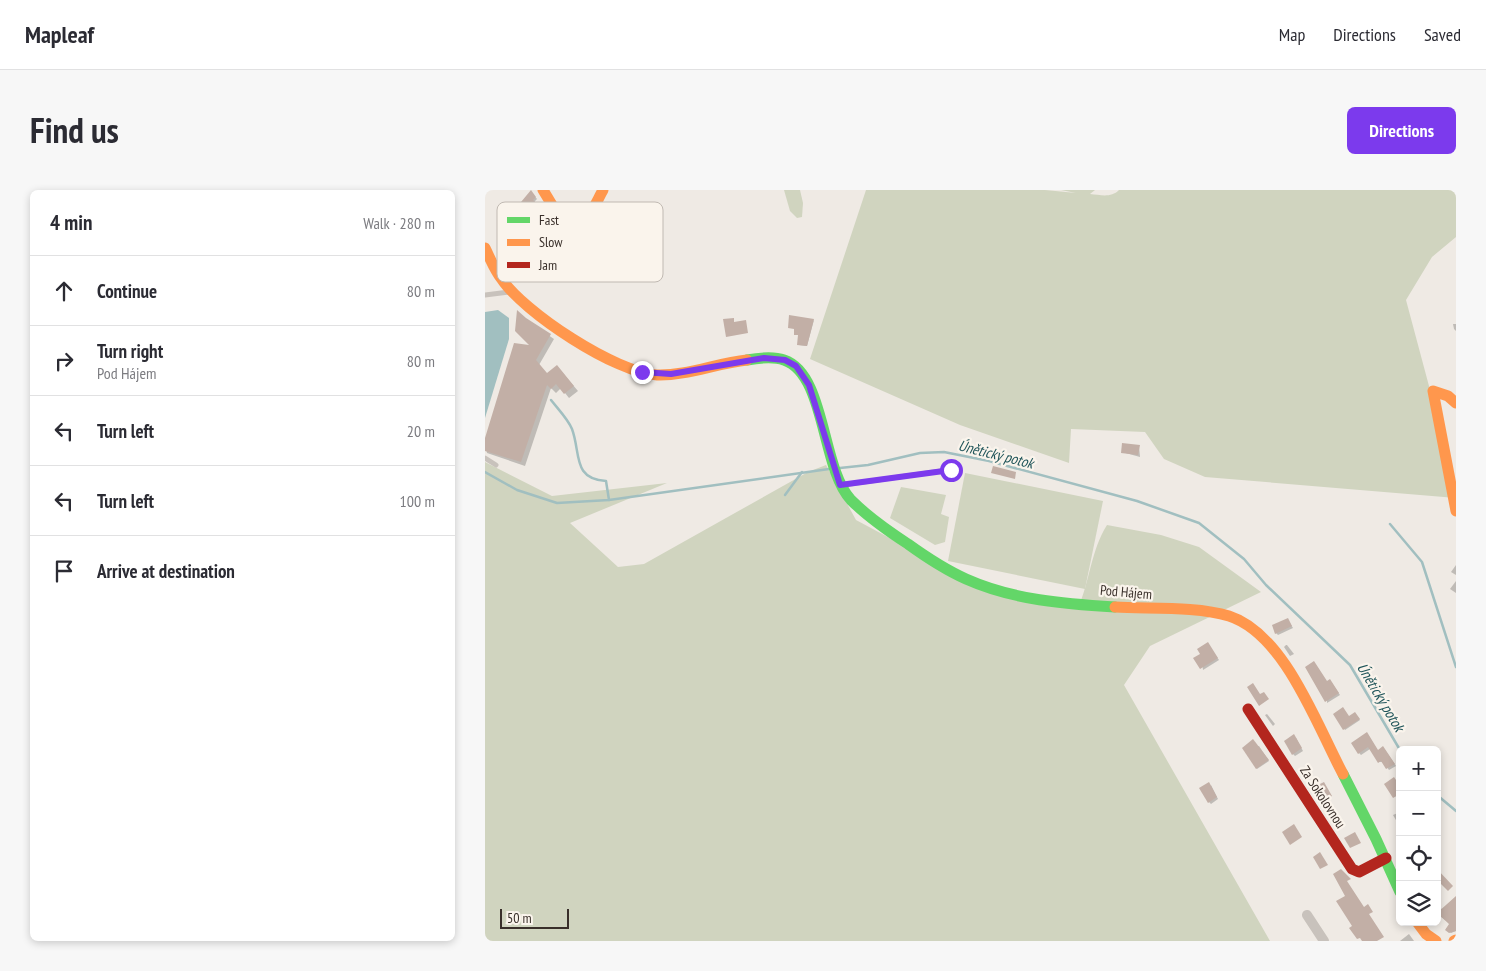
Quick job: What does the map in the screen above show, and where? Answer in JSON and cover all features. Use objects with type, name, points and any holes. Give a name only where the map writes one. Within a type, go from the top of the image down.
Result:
[{"type":"street","points":[[543,190],[550,202]]},
{"type":"street","points":[[596,202],[603,190]]},
{"type":"street","points":[[485,248],[497,272]]},
{"type":"street","points":[[503,282],[511,291]]},
{"type":"street","name":"Pod Hájem","points":[[511,291],[531,310],[612,362],[642,372],[671,374],[764,358],[785,360],[796,366],[805,376],[812,394],[838,481],[853,503],[937,564],[986,588],[1040,599],[1213,614],[1242,622],[1267,644],[1289,673],[1386,858],[1396,882]]},
{"type":"street","points":[[1456,403],[1448,396],[1433,391],[1456,511]]},
{"type":"street","name":"Za Sokolovnou","points":[[1248,709],[1352,868],[1359,872],[1386,858]]},
{"type":"street","points":[[1307,916],[1324,941]]},
{"type":"street","points":[[1420,926],[1426,934],[1436,941]]},
{"type":"lane","points":[[485,295],[511,291]]},
{"type":"lane","points":[[485,458],[496,465]]},
{"type":"lane","points":[[838,481],[955,469]]},
{"type":"green space","points":[[784,190],[800,190],[803,203],[802,217],[797,218],[790,211]]},
{"type":"green space","points":[[866,190],[1045,190],[1076,193],[1061,190],[1095,190],[1090,194],[1106,195],[1116,193],[1119,190],[1456,190],[1456,237],[1432,257],[1406,300],[1456,487],[1456,498],[1205,477],[1164,459],[1145,432],[1071,429],[1069,463],[960,425],[810,359]]},
{"type":"green space","points":[[485,462],[552,496],[667,483],[570,523],[618,567],[644,564],[808,472],[826,465],[856,520],[972,582],[1078,608],[1097,545],[1107,525],[1161,535],[1199,547],[1261,592],[1150,646],[1124,685],[1270,941],[485,941]]},
{"type":"green space","points":[[965,473],[1103,501],[1085,589],[948,561]]},
{"type":"green space","points":[[901,487],[946,495],[941,514],[949,517],[945,542],[935,545],[890,518]]},
{"type":"water","points":[[498,310],[509,318],[509,339],[485,418],[485,312]]},
{"type":"building","points":[[531,190],[536,197],[533,200],[535,202],[521,202]]},
{"type":"building","points":[[517,310],[551,334],[536,360],[547,373],[557,365],[574,386],[564,394],[556,384],[551,389],[547,385],[521,462],[485,451],[485,438],[514,343],[529,345],[515,331]]},
{"type":"building","points":[[789,315],[814,319],[807,346],[797,345],[798,335],[794,335],[794,329],[788,328]]},
{"type":"building","points":[[734,318],[734,322],[746,320],[748,333],[726,337],[723,319]]},
{"type":"building","points":[[1122,443],[1140,445],[1138,455],[1121,453]]},
{"type":"building","points":[[993,466],[1016,472],[1015,479],[991,473]]},
{"type":"building","points":[[1288,618],[1292,626],[1275,634],[1272,625]]},
{"type":"building","points":[[1208,642],[1218,658],[1200,669],[1193,658],[1200,654],[1197,649]]},
{"type":"building","points":[[1314,661],[1327,681],[1330,679],[1339,693],[1325,702],[1305,667]]},
{"type":"building","points":[[1253,683],[1260,694],[1264,692],[1269,699],[1259,706],[1247,687]]},
{"type":"building","points":[[1343,707],[1349,716],[1355,712],[1360,719],[1343,730],[1333,714]]},
{"type":"building","points":[[1367,732],[1378,750],[1383,746],[1395,764],[1386,769],[1381,761],[1378,763],[1368,747],[1358,754],[1351,743]]},
{"type":"building","points":[[1294,734],[1302,748],[1292,755],[1284,741]]},
{"type":"building","points":[[1253,739],[1269,760],[1256,769],[1242,748]]},
{"type":"building","points":[[1394,777],[1396,780],[1396,796],[1393,798],[1384,784]]},
{"type":"building","points":[[1209,782],[1217,797],[1208,803],[1199,788]]},
{"type":"building","points":[[1324,782],[1332,796],[1325,800],[1323,797],[1319,800],[1312,788]]},
{"type":"building","points":[[1294,824],[1302,837],[1290,845],[1282,832]]},
{"type":"building","points":[[1355,832],[1361,843],[1350,848],[1344,838]]},
{"type":"building","points":[[1320,852],[1328,865],[1320,869],[1313,857]]},
{"type":"building","points":[[1341,869],[1351,879],[1347,881],[1364,907],[1368,904],[1373,912],[1369,914],[1384,937],[1377,941],[1357,939],[1349,928],[1352,926],[1336,901],[1345,896],[1333,874]]},
{"type":"building","points":[[1441,873],[1453,886],[1448,891],[1441,884]]},
{"type":"building","points":[[1456,896],[1456,931],[1449,933],[1445,930],[1449,924],[1441,917],[1441,909]]},
{"type":"waterway","points":[[551,400],[572,429],[583,470],[595,479],[606,481],[609,500]]},
{"type":"waterway","name":"Únětický potok","points":[[840,468],[868,465],[920,453],[944,452],[989,461],[1137,501],[1199,523],[1244,559],[1266,585],[1350,665],[1398,746]]},
{"type":"waterway","name":"Únětický potok","points":[[485,472],[517,490],[557,503],[609,500],[829,469]]},
{"type":"waterway","points":[[785,495],[802,472]]},
{"type":"waterway","points":[[1390,524],[1422,562],[1456,667]]},
{"type":"waterway","name":"Únětický potok","points":[[1441,798],[1456,811]]},
{"type":"traffic: fast","points":[[747,360],[775,358],[784,360],[798,369],[808,383],[816,402],[834,467],[841,485],[851,500],[878,524],[922,554],[959,575],[1002,592],[1039,600],[1115,607]]},
{"type":"traffic: fast","points":[[1343,774],[1396,883]]},
{"type":"traffic: slow","points":[[543,190],[550,202]]},
{"type":"traffic: slow","points":[[597,202],[603,190]]},
{"type":"traffic: slow","points":[[485,248],[497,272]]},
{"type":"traffic: slow","points":[[504,282],[512,292],[549,323],[595,352],[639,372],[668,375],[747,360]]},
{"type":"traffic: slow","points":[[1456,403],[1448,396],[1433,391],[1456,511]]},
{"type":"traffic: slow","points":[[1115,607],[1173,608],[1202,611],[1229,616],[1249,626],[1267,642],[1283,661],[1310,708],[1343,774]]},
{"type":"traffic: slow","points":[[1420,926],[1426,934],[1436,941]]},
{"type":"traffic: jam","points":[[1248,709],[1352,869],[1359,872],[1386,858]]},
{"type":"route","points":[[642,372],[658,375],[671,374],[764,358],[785,360],[796,366],[805,376],[809,385],[830,459],[840,485],[951,470]]}]
